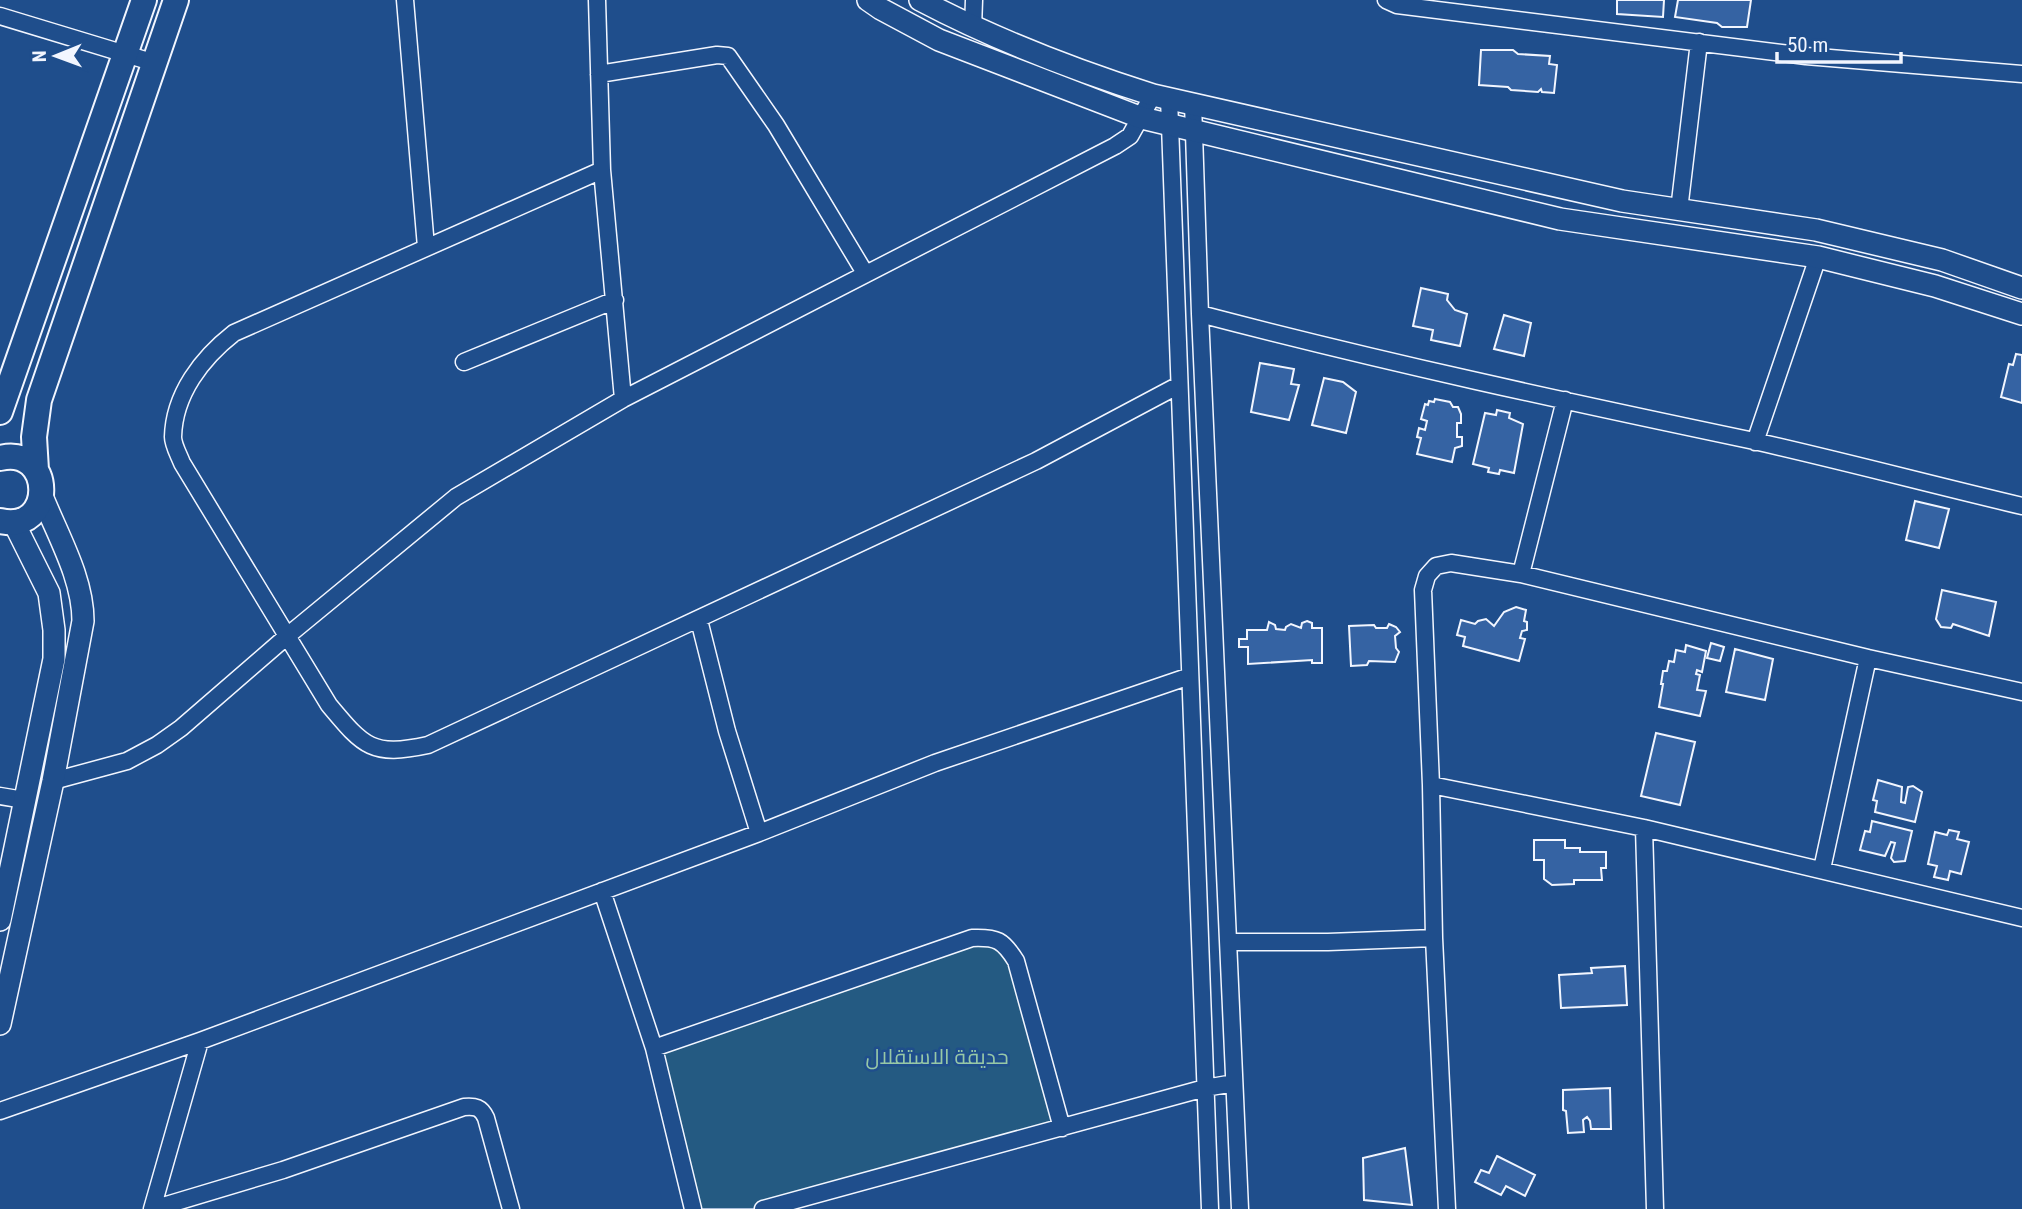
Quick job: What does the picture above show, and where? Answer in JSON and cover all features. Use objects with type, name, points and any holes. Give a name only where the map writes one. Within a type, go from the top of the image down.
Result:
[{"type":"main road","points":[[0,412],[144,0]]},
{"type":"main road","points":[[0,1024],[53,781],[83,621],[83,604],[74,574],[43,496],[36,470],[34,438],[39,400],[176,0]]},
{"type":"main road","points":[[868,0],[939,40],[1142,118],[1560,219],[1818,257],[1935,286],[2022,314]]},
{"type":"main road","points":[[920,0],[974,28],[1122,85],[1161,96],[1622,201],[1815,230],[1942,260],[2022,288]]},
{"type":"main road","points":[[0,458],[22,459],[36,470]]},
{"type":"main road","points":[[0,920],[54,659],[54,630],[49,593],[4,522],[32,514],[43,496]]},
{"type":"street","points":[[405,0],[426,247]]},
{"type":"street","points":[[597,0],[602,170],[623,400]]},
{"type":"street","points":[[974,0],[974,28]]},
{"type":"street","points":[[1386,0],[1397,5],[1805,55],[2022,74]]},
{"type":"street","points":[[0,16],[155,63]]},
{"type":"street","points":[[1679,210],[1699,42]]},
{"type":"street","points":[[599,74],[717,55],[728,56],[776,125],[865,273]]},
{"type":"street","points":[[53,781],[127,761],[157,746],[456,496],[623,400],[865,273],[1093,158],[1130,136],[1161,96],[1171,124],[1210,1209]]},
{"type":"street","points":[[1193,103],[1192,130],[1240,1209]]},
{"type":"street","points":[[602,170],[234,332],[213,350],[192,376],[177,413],[173,439],[182,463],[328,705],[350,731],[373,748],[401,751],[428,745],[1036,461],[1180,385]]},
{"type":"street","points":[[1755,442],[1818,257]]},
{"type":"street","points":[[464,362],[615,300]]},
{"type":"street","points":[[1200,314],[1350,353],[1755,442],[2022,506]]},
{"type":"street","points":[[1521,574],[1565,400]]},
{"type":"street","points":[[1447,1209],[1434,937],[1432,785],[1423,590],[1427,576],[1436,566],[1451,563],[1521,574],[1868,658],[2022,692]]},
{"type":"street","points":[[699,620],[727,731],[759,833]]},
{"type":"street","points":[[1822,869],[1868,658]]},
{"type":"street","points":[[0,1111],[200,1041],[759,833],[935,763],[1189,676]]},
{"type":"street","points":[[1432,785],[1644,828],[2022,918]]},
{"type":"street","points":[[0,796],[24,800]]},
{"type":"street","points":[[1644,828],[1655,1209]]},
{"type":"street","points":[[602,891],[654,1048],[693,1209]]},
{"type":"street","points":[[654,1048],[972,938],[992,937],[1006,946],[1016,961],[1062,1128]]},
{"type":"street","points":[[1228,942],[1328,942],[1434,937]]},
{"type":"street","points":[[152,1209],[200,1041]]},
{"type":"street","points":[[763,1209],[1205,1088],[1234,1083]]},
{"type":"street","points":[[152,1209],[283,1170],[472,1106],[483,1111],[486,1118],[511,1209]]},
{"type":"green space","name":"حديقة الاستقلال","points":[[972,938],[1006,946],[1062,1128],[761,1209],[698,1209],[654,1048]]},
{"type":"building","points":[[1617,0],[1664,0],[1663,17],[1617,14]]},
{"type":"building","points":[[1678,0],[1751,0],[1747,27],[1722,27],[1717,23],[1675,17]]},
{"type":"building","points":[[1481,50],[1513,50],[1518,54],[1550,56],[1549,64],[1557,65],[1554,93],[1542,92],[1541,89],[1538,92],[1479,85]]},
{"type":"building","points":[[1421,288],[1448,294],[1447,300],[1455,310],[1467,314],[1460,346],[1431,340],[1433,330],[1413,326]]},
{"type":"building","points":[[1504,315],[1531,323],[1524,356],[1494,349]]},
{"type":"building","points":[[2016,354],[2022,355],[2022,403],[2001,397],[2009,364],[2013,365]]},
{"type":"building","points":[[1260,363],[1294,369],[1291,384],[1299,385],[1289,420],[1251,412]]},
{"type":"building","points":[[1324,378],[1343,382],[1356,392],[1346,433],[1312,425]]},
{"type":"building","points":[[1435,399],[1450,402],[1453,407],[1458,407],[1461,414],[1461,423],[1457,423],[1457,437],[1462,437],[1462,446],[1455,448],[1452,462],[1417,454],[1421,438],[1417,437],[1419,428],[1425,430],[1427,421],[1421,419],[1425,404],[1434,402]]},
{"type":"building","points":[[1497,410],[1510,413],[1509,418],[1523,424],[1514,473],[1500,470],[1499,474],[1488,472],[1489,468],[1473,464],[1485,413],[1496,415]]},
{"type":"building","points":[[1915,501],[1949,509],[1939,548],[1906,540]]},
{"type":"building","points":[[1942,590],[1996,602],[1989,636],[1953,624],[1951,628],[1941,627],[1936,619]]},
{"type":"building","points":[[1516,607],[1526,610],[1524,621],[1527,622],[1527,630],[1522,631],[1520,638],[1525,639],[1519,661],[1463,646],[1465,637],[1457,635],[1461,620],[1475,624],[1486,619],[1494,626],[1504,612]]},
{"type":"building","points":[[1269,622],[1275,625],[1276,629],[1285,630],[1291,624],[1301,628],[1302,623],[1312,623],[1312,628],[1322,628],[1322,663],[1312,663],[1312,660],[1248,664],[1248,647],[1239,647],[1239,639],[1247,639],[1247,630],[1267,630]]},
{"type":"building","points":[[1389,624],[1400,632],[1395,636],[1399,652],[1395,662],[1369,661],[1367,665],[1351,666],[1349,626],[1374,625],[1376,628],[1387,628]]},
{"type":"building","points":[[1711,643],[1724,647],[1720,661],[1707,658]]},
{"type":"building","points":[[1686,645],[1706,651],[1702,672],[1697,670],[1696,674],[1700,675],[1697,690],[1706,691],[1700,716],[1659,707],[1663,671],[1667,671],[1669,661],[1674,662],[1676,650],[1685,652]]},
{"type":"building","points":[[1735,649],[1773,659],[1765,700],[1726,692]]},
{"type":"building","points":[[1656,733],[1695,742],[1680,805],[1641,796]]},
{"type":"building","points":[[1878,780],[1902,787],[1901,802],[1905,803],[1908,787],[1913,786],[1922,792],[1915,822],[1875,812],[1877,801],[1873,800]]},
{"type":"building","points":[[1872,821],[1912,831],[1905,861],[1894,862],[1891,858],[1895,843],[1891,842],[1885,856],[1860,850],[1865,831],[1870,832]]},
{"type":"building","points":[[1949,830],[1959,832],[1957,839],[1969,842],[1961,874],[1950,871],[1948,880],[1934,877],[1937,866],[1928,864],[1935,832],[1947,835]]},
{"type":"building","points":[[1534,840],[1565,840],[1565,848],[1580,848],[1580,852],[1606,852],[1606,868],[1601,868],[1602,880],[1574,880],[1574,884],[1552,885],[1544,879],[1544,860],[1534,860]]},
{"type":"building","points":[[1625,966],[1627,1005],[1561,1008],[1559,975],[1592,973],[1591,968]]},
{"type":"building","points":[[1610,1088],[1611,1129],[1591,1129],[1587,1117],[1583,1120],[1584,1132],[1568,1133],[1566,1111],[1563,1110],[1563,1090]]},
{"type":"building","points":[[1405,1148],[1412,1205],[1364,1200],[1363,1158]]},
{"type":"building","points":[[1497,1156],[1535,1175],[1525,1196],[1506,1186],[1501,1195],[1475,1182],[1481,1170],[1489,1173]]}]
